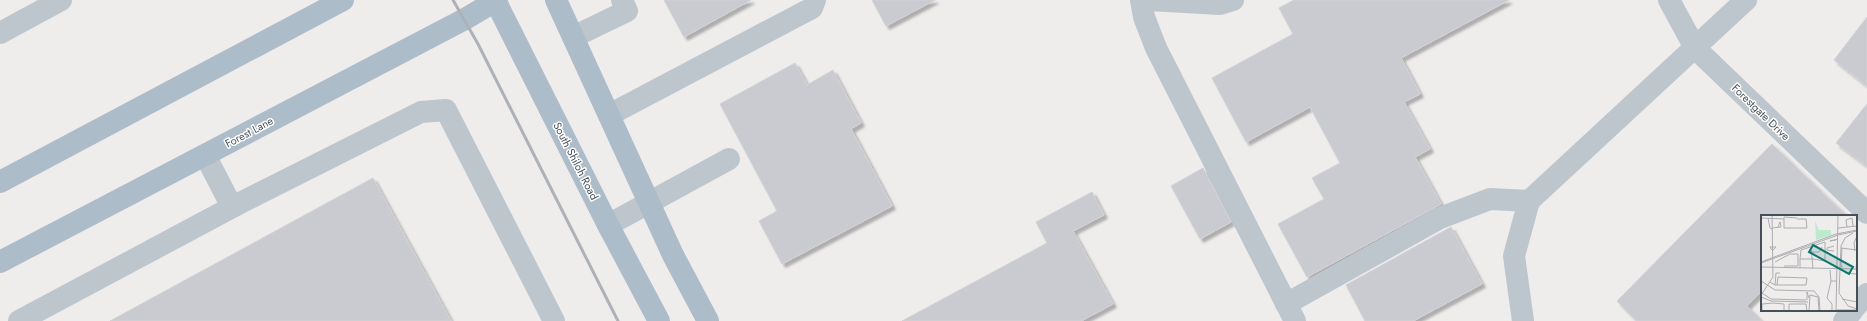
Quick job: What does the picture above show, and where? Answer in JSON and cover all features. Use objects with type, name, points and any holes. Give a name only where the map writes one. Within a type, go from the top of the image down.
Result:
[{"type":"main road","points":[[0,182],[343,0]]},
{"type":"main road","name":"Forest Lane","points":[[0,262],[465,19],[496,0]]},
{"type":"main road","name":"South Shiloh Road","points":[[496,0],[608,225],[659,321]]},
{"type":"main road","points":[[556,0],[673,255],[708,321]]},
{"type":"street","points":[[0,33],[62,0]]},
{"type":"street","points":[[573,37],[627,11],[622,0]]},
{"type":"street","points":[[609,115],[812,8],[815,0]]},
{"type":"street","points":[[1141,0],[1144,17],[1156,48],[1290,312],[1440,218],[1490,199],[1529,201]]},
{"type":"street","points":[[1149,0],[1220,4],[1233,0]]},
{"type":"street","name":"Forestgate Drive","points":[[1668,0],[1695,48],[1867,213]]},
{"type":"street","points":[[1523,321],[1514,256],[1529,201],[1746,0]]},
{"type":"street","points":[[19,321],[232,207],[421,112],[446,110],[554,321]]},
{"type":"street","points":[[205,155],[232,207]]},
{"type":"street","points":[[608,225],[729,159]]},
{"type":"street","points":[[1857,305],[1867,294]]},
{"type":"street","points":[[1844,321],[1852,311]]},
{"type":"building","points":[[664,0],[751,0],[684,37]]},
{"type":"building","points":[[872,0],[935,0],[886,26]]},
{"type":"building","points":[[1294,0],[1509,0],[1401,58],[1420,94],[1404,102],[1430,149],[1415,157],[1441,204],[1307,277],[1278,224],[1324,199],[1312,178],[1340,163],[1310,107],[1246,142],[1212,78],[1293,34],[1279,8]]},
{"type":"building","points":[[1867,17],[1867,86],[1834,60]]},
{"type":"building","points":[[795,63],[807,85],[833,70],[861,123],[851,129],[892,206],[782,264],[759,221],[777,211],[720,104]]},
{"type":"building","points":[[1867,104],[1867,166],[1836,143]]},
{"type":"building","points":[[1772,144],[1846,215],[1761,215],[1761,292],[1747,306],[1762,321],[1637,321],[1617,301]]},
{"type":"building","points":[[1203,168],[1231,222],[1200,239],[1171,186]]},
{"type":"building","points":[[373,178],[451,321],[110,321]]},
{"type":"building","points":[[1092,192],[1104,215],[1073,231],[1113,304],[1081,321],[902,321],[1047,243],[1036,222]]},
{"type":"building","points":[[1451,227],[1482,284],[1413,321],[1365,321],[1346,285]]},
{"type":"railway","points":[[453,0],[478,44],[618,321]]}]
